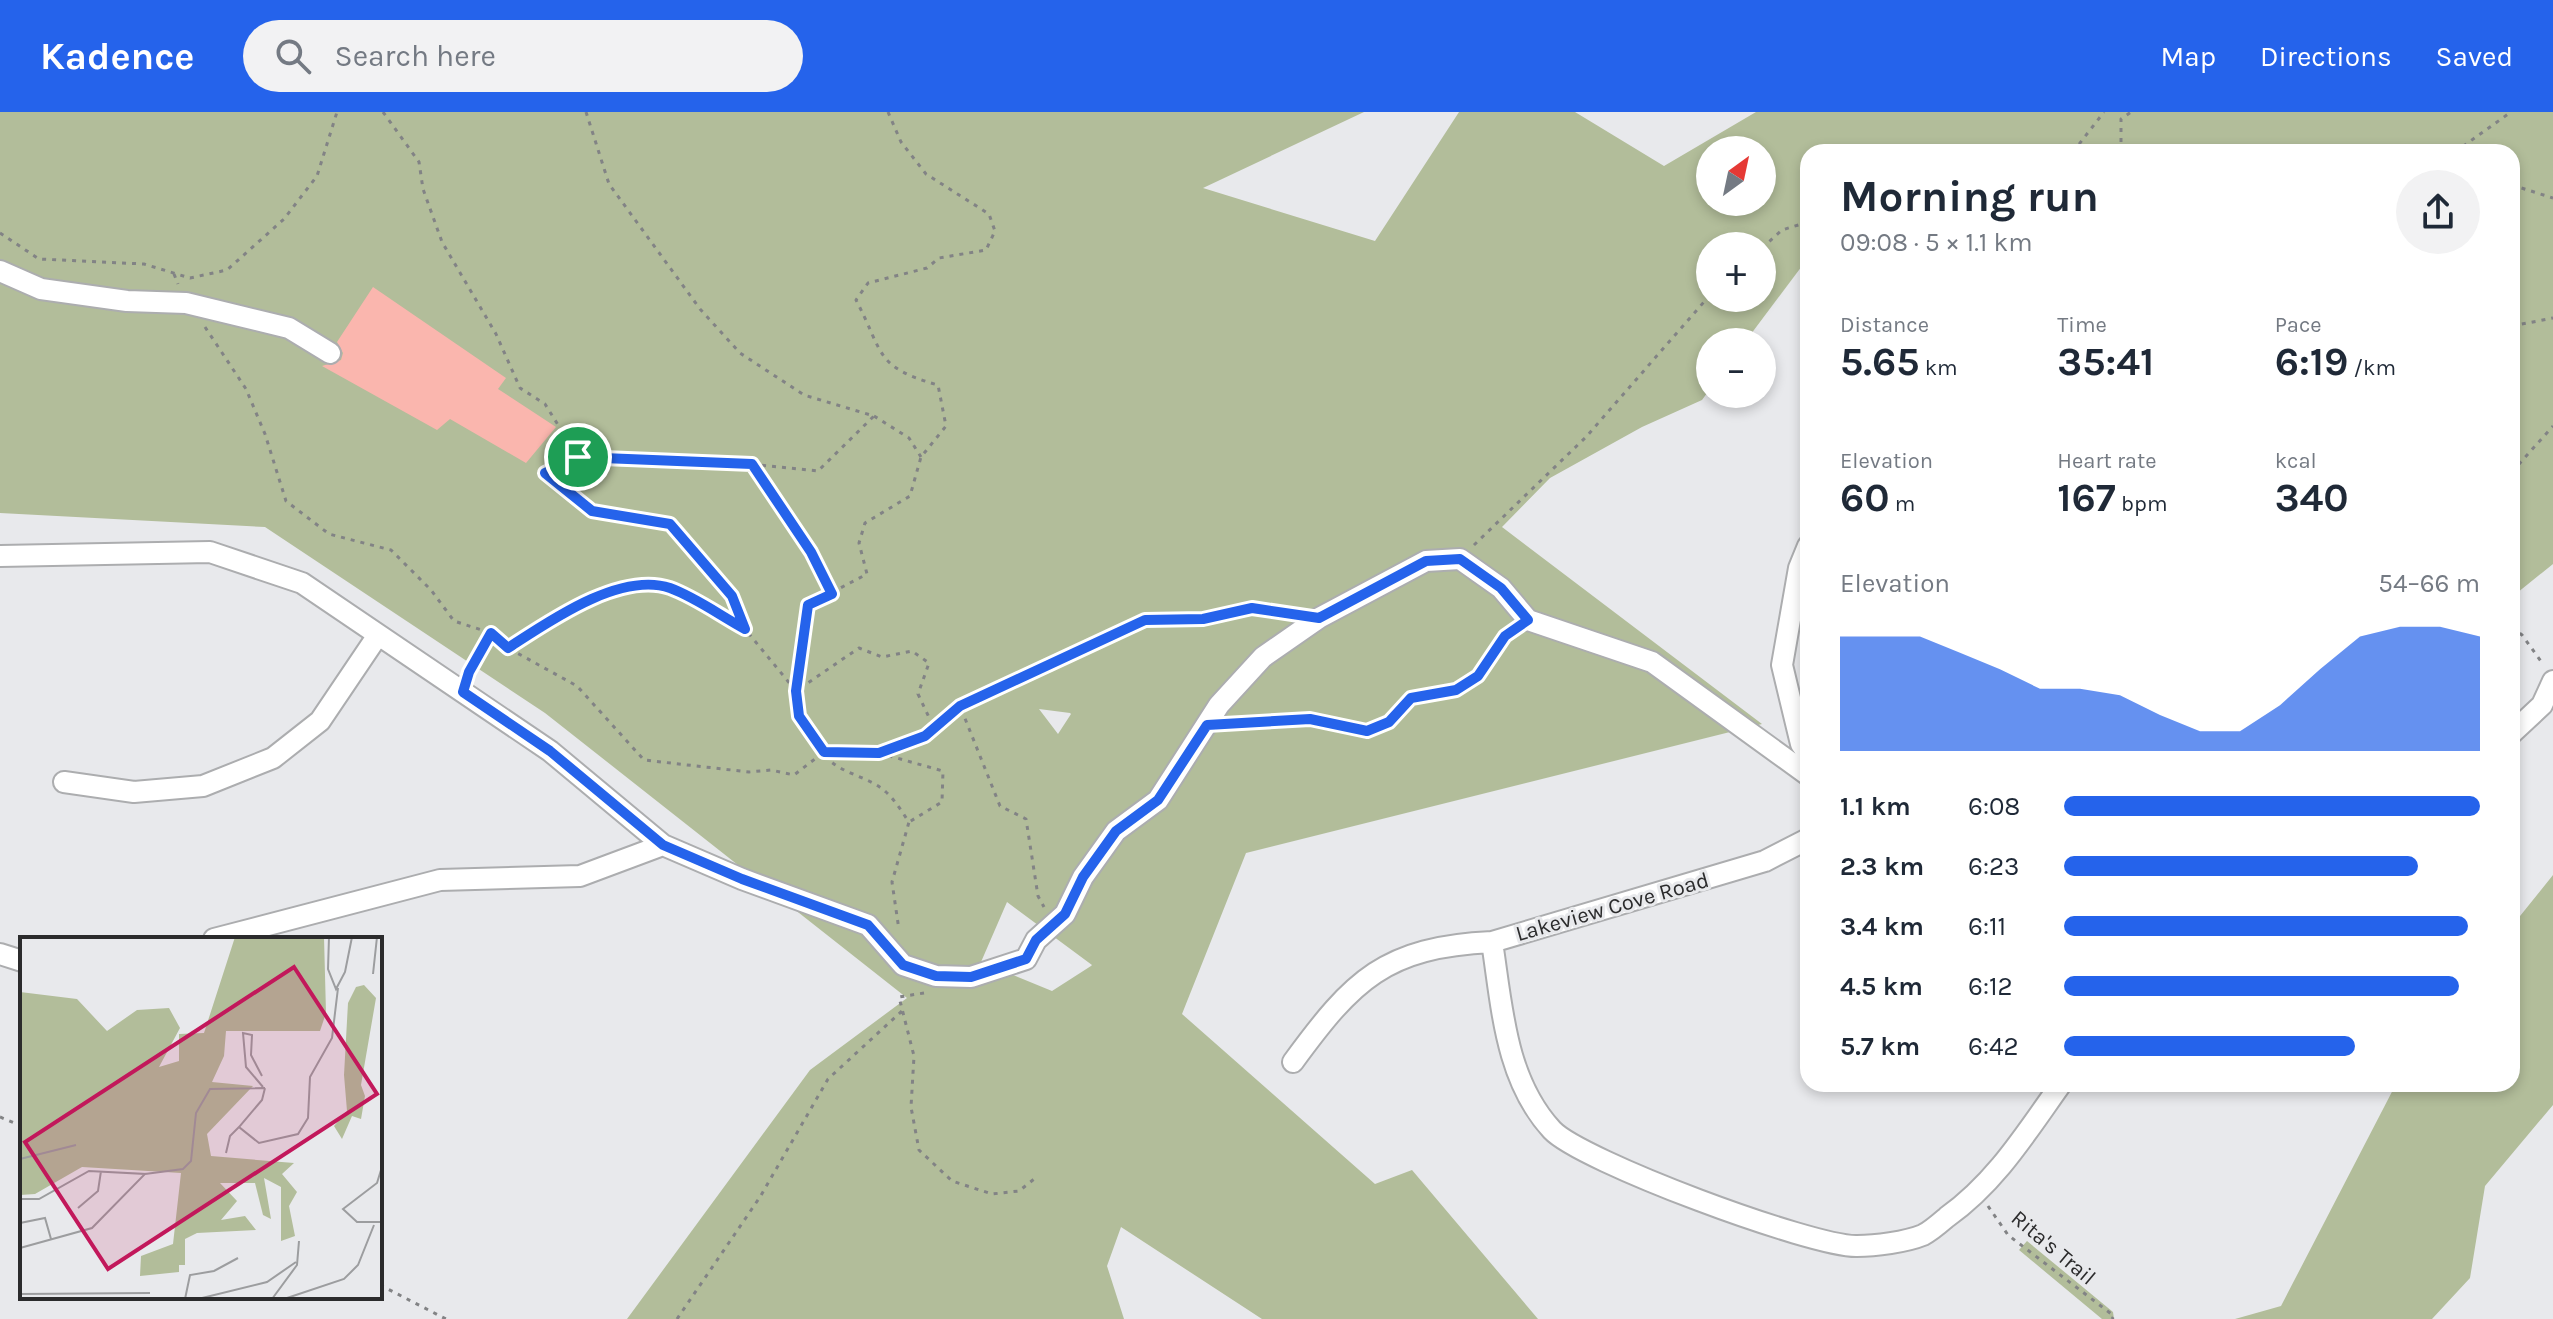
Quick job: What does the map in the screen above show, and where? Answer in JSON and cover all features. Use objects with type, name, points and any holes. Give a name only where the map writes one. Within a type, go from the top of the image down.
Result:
[{"type":"street","points":[[0,271],[41,289],[127,301],[186,303],[289,328],[330,353]]},
{"type":"street","points":[[0,556],[210,552],[302,583],[550,751],[663,845],[742,879],[868,925],[903,965],[936,976],[971,977],[1026,959],[1036,940],[1065,914],[1083,877],[1116,831],[1158,800],[1207,725],[1263,657],[1319,618],[1426,561],[1460,559],[1501,588],[1528,620],[1652,662],[1800,769]]},
{"type":"street","points":[[1800,566],[1782,665],[1800,740]]},
{"type":"street","points":[[64,782],[134,792],[203,786],[273,758],[320,721],[378,635]]},
{"type":"street","points":[[2520,726],[2542,705],[2549,674]]},
{"type":"street","name":"Lakeview Cove Road","points":[[1800,843],[1765,861],[1492,942],[1508,1043],[1522,1086],[1553,1132],[1614,1165],[1742,1217],[1855,1246],[1922,1235],[1978,1193],[1993,1179],[2055,1092]]},
{"type":"street","points":[[222,937],[440,880],[580,876],[663,845]]},
{"type":"street","points":[[1293,1062],[1335,1005],[1390,961],[1457,944],[1492,942]]},
{"type":"street","points":[[0,954],[20,960]]},
{"type":"path","points":[[0,233],[39,259],[144,264],[190,278],[227,270],[284,219],[317,176],[337,112]]},
{"type":"path","points":[[383,112],[419,162],[423,189],[442,242],[496,334],[520,388],[545,404],[578,457]]},
{"type":"path","points":[[586,112],[609,184],[700,309],[740,353],[804,395],[874,416],[909,438],[921,457]]},
{"type":"path","points":[[888,112],[901,142],[926,174],[989,214],[995,231],[986,250],[939,258],[927,268],[868,283],[856,300],[884,360],[902,375],[938,385],[946,426],[921,457],[910,496],[865,523],[859,543],[867,574],[808,605],[796,691],[799,716],[827,758],[886,791],[909,822]]},
{"type":"path","points":[[2079,144],[2104,112]]},
{"type":"path","points":[[2121,144],[2121,119],[2131,112]]},
{"type":"path","points":[[2466,144],[2511,112]]},
{"type":"path","points":[[2520,188],[2553,198]]},
{"type":"path","points":[[1776,235],[1782,230],[1800,224]]},
{"type":"path","points":[[174,274],[186,303],[246,389],[265,434],[286,501],[329,534],[391,550],[431,590],[454,621],[491,633],[508,648],[577,686],[644,760],[749,772],[771,770],[794,775],[824,752],[879,753],[943,771],[942,802],[909,822],[892,882],[903,965]]},
{"type":"path","points":[[1460,559],[1586,437],[1696,311]]},
{"type":"path","points":[[2520,324],[2553,318]]},
{"type":"path","points":[[796,691],[745,629],[732,596],[670,524],[592,511],[545,473],[578,457],[752,464],[818,471],[874,416]]},
{"type":"path","points":[[2520,463],[2553,426]]},
{"type":"path","points":[[752,464],[811,552],[832,594]]},
{"type":"path","points":[[508,648],[560,614],[616,588],[668,587],[745,629]]},
{"type":"path","points":[[879,753],[925,736],[960,706],[1145,620],[1203,619],[1252,608],[1319,618]]},
{"type":"path","points":[[1207,725],[1310,719],[1367,731],[1389,722],[1411,698],[1456,690],[1478,676],[1505,636],[1528,620]]},
{"type":"path","points":[[463,692],[469,672],[491,633]]},
{"type":"path","points":[[2520,633],[2549,674]]},
{"type":"path","points":[[796,691],[859,648],[882,657],[912,651],[929,663],[918,694],[934,728]]},
{"type":"path","points":[[960,706],[1000,806],[1026,819],[1038,896],[1054,924]]},
{"type":"path","points":[[957,977],[933,992],[899,997],[914,1056],[911,1107],[919,1150],[952,1181],[992,1194],[1019,1191],[1038,1176]]},
{"type":"path","points":[[677,1319],[760,1197],[828,1079],[902,1011]]},
{"type":"path","points":[[0,1117],[20,1125]]},
{"type":"path","name":"Rita's Trail","points":[[1978,1193],[2008,1235],[2114,1316],[2112,1319]]},
{"type":"path","points":[[382,1286],[446,1319]]},
{"type":"green space","points":[[0,112],[1364,112],[1203,188],[1375,241],[1459,112],[1575,112],[1664,166],[1696,147],[1696,216],[1776,216],[1776,136],[1715,136],[1756,112],[2553,112],[2553,564],[2520,591],[2520,144],[1800,144],[1800,269],[1776,301],[1776,232],[1696,232],[1696,312],[1768,312],[1756,328],[1696,328],[1696,403],[1642,427],[1550,478],[1502,527],[1762,724],[1246,853],[1182,1014],[1375,1184],[1412,1170],[1538,1319],[1262,1319],[1121,1227],[1107,1266],[1124,1319],[627,1319],[810,1070],[907,998],[545,713],[265,527],[0,513]],"holes":[[[1039,709],[1070,713],[1058,734]],[[1007,902],[1092,965],[1052,991],[981,962]]]},
{"type":"green space","points":[[2553,875],[2553,1105],[2485,1186],[2470,1278],[2432,1319],[2235,1319],[2281,1306],[2392,1092],[2520,1092],[2520,916]]},
{"type":"green space","points":[[2027,1241],[2113,1312],[2114,1319],[2102,1319],[2019,1250]]},
{"type":"building","points":[[373,287],[506,378],[498,389],[556,427],[526,463],[450,419],[437,430],[322,366],[341,360],[343,353],[337,342]]},
{"type":"route","points":[[578,457],[752,464],[811,552],[832,594],[808,605],[796,691],[799,716],[824,752],[879,753],[925,736],[960,706],[1145,620],[1203,619],[1252,608],[1319,618],[1373,586],[1426,561],[1460,559],[1501,588],[1528,620],[1505,636],[1478,676],[1456,690],[1411,698],[1389,722],[1367,731],[1310,719],[1207,725],[1158,800],[1116,831],[1083,877],[1065,914],[1036,940],[1026,959],[1007,962],[971,977],[936,976],[903,965],[868,925],[742,879],[663,845],[550,751],[463,692],[469,672],[491,633],[508,648],[560,614],[616,588],[668,587],[745,629],[732,596],[670,524],[592,511],[545,473],[578,457]]}]
